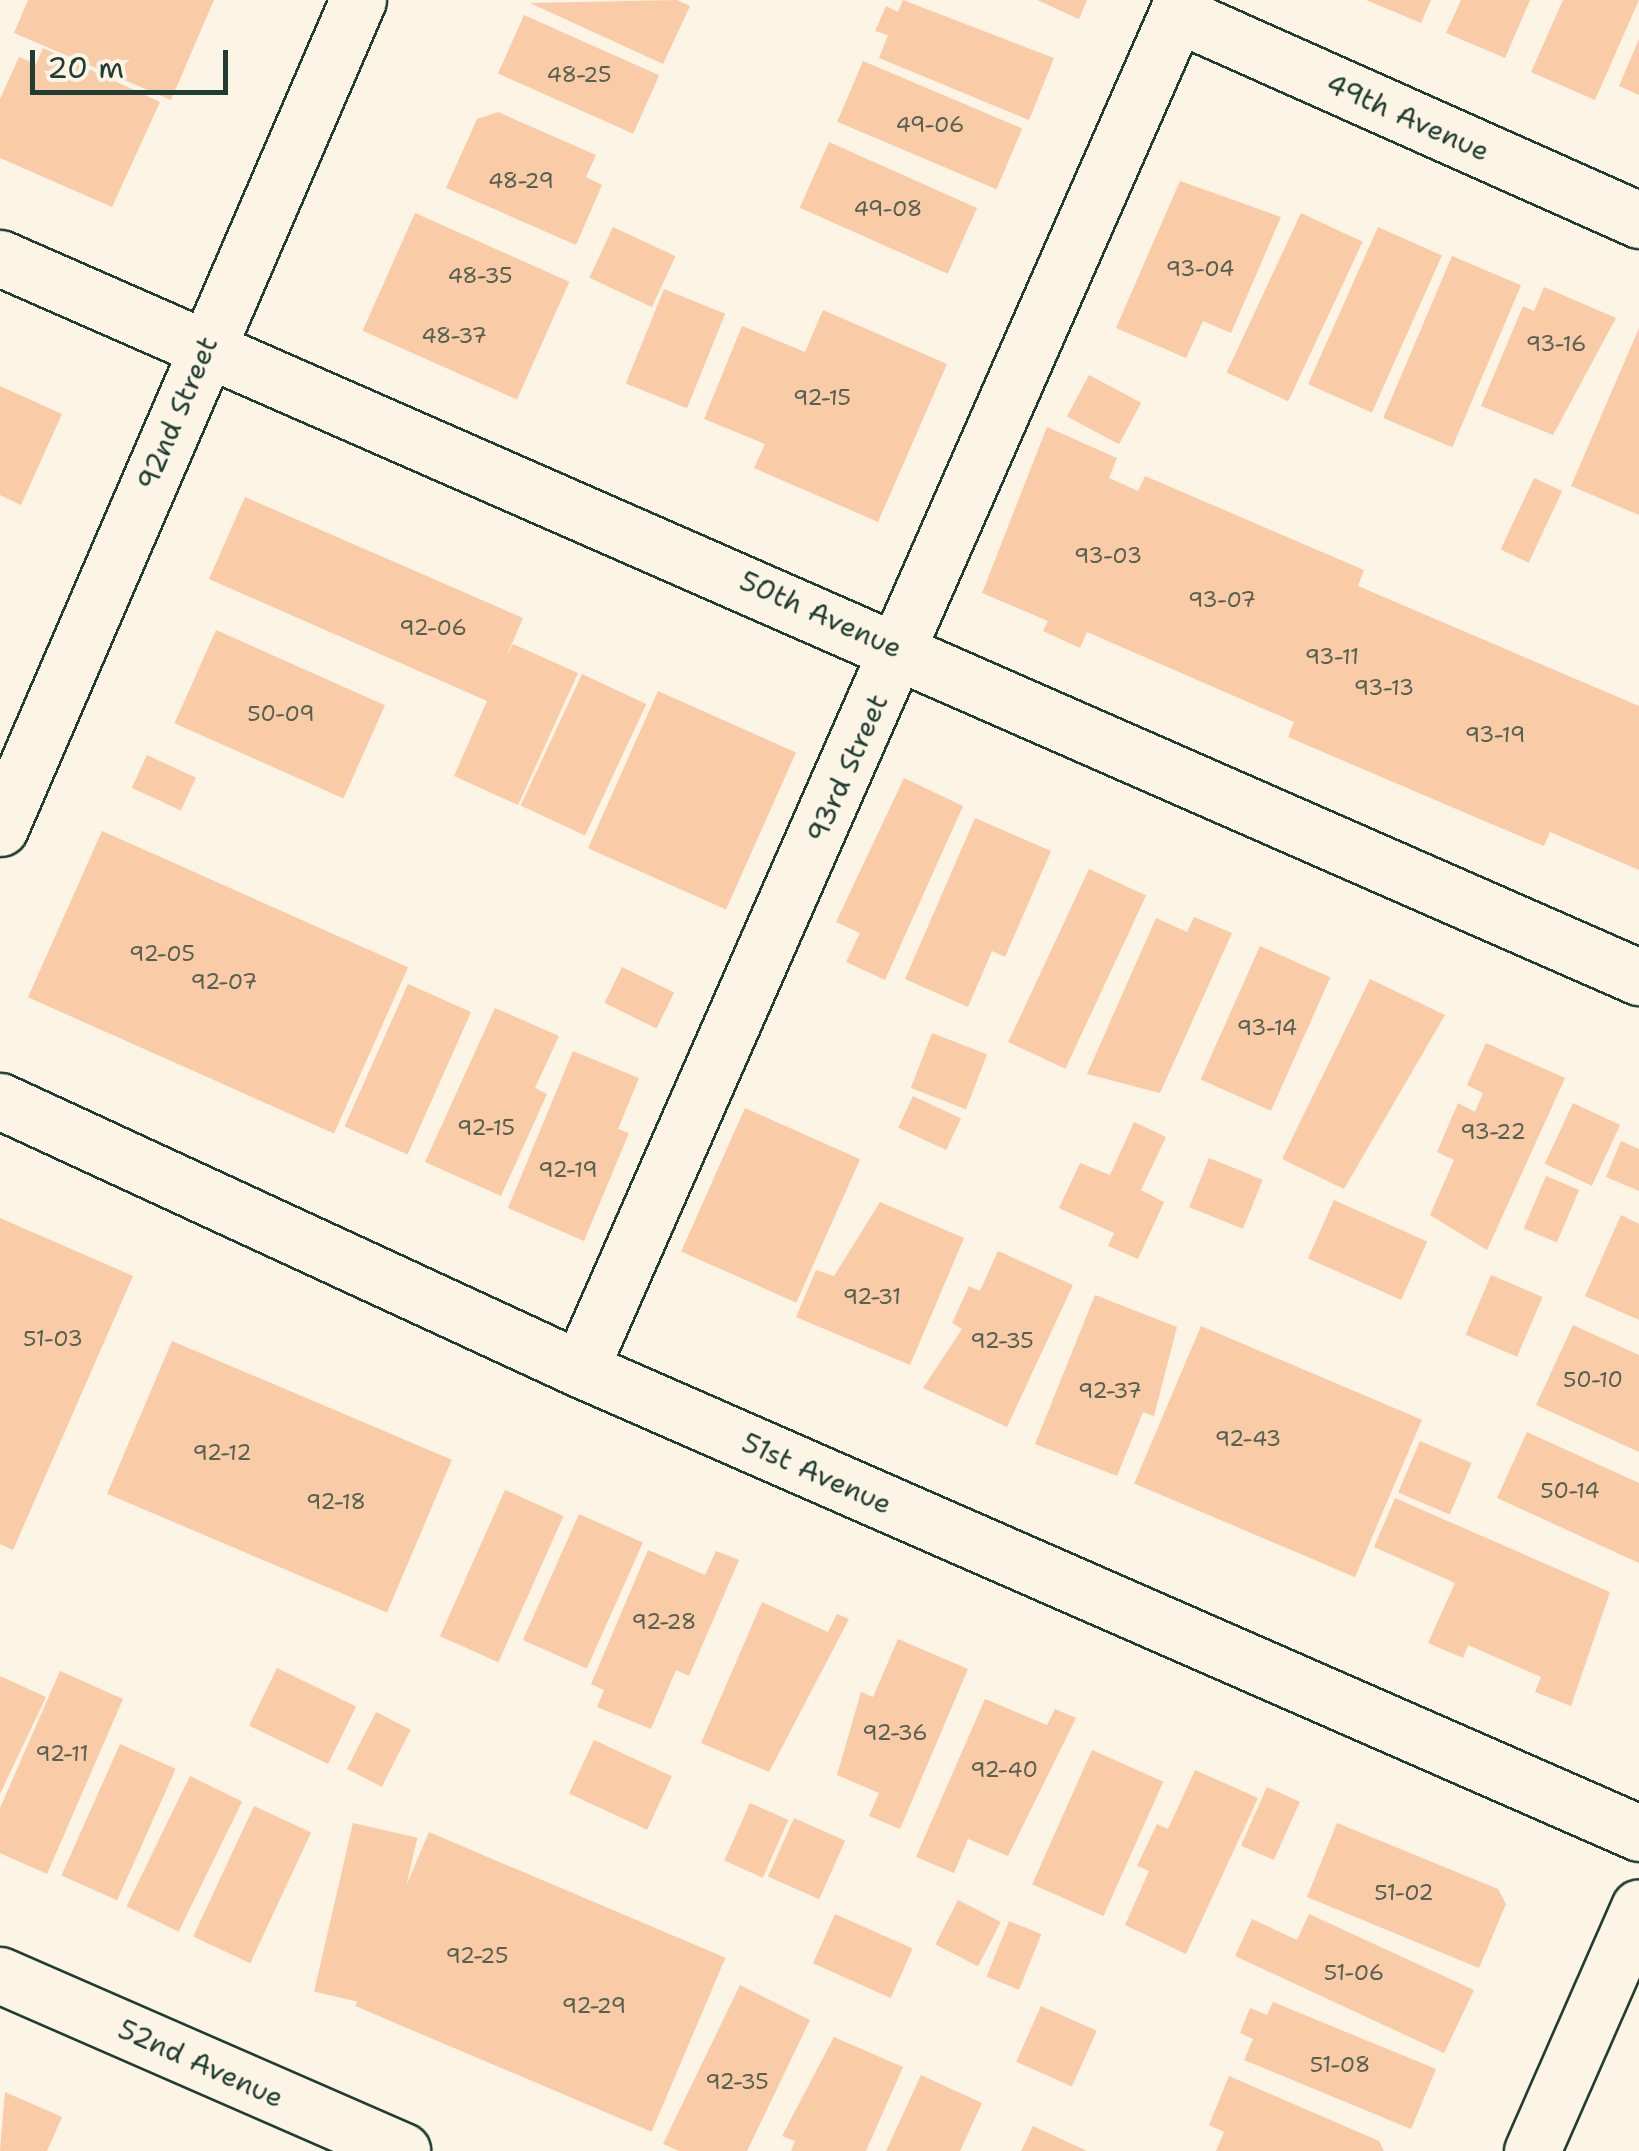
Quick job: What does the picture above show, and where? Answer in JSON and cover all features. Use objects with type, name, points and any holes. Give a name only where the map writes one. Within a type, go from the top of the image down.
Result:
[{"type":"street","name":"92nd Street","points":[[0,828],[358,0]]},
{"type":"street","name":"49th Avenue","points":[[1180,7],[1639,220]]},
{"type":"street","name":"93rd Street","points":[[580,1369],[1180,7]]},
{"type":"street","name":"50th Avenue","points":[[0,258],[900,650],[1639,978]]},
{"type":"street","name":"51st Avenue","points":[[0,1101],[580,1369],[1639,1833]]},
{"type":"street","points":[[1532,2151],[1639,1907]]},
{"type":"street","name":"52nd Avenue","points":[[0,1975],[402,2151]]},
{"type":"building","points":[[28,0],[214,0],[171,100],[14,33]]},
{"type":"building","points":[[677,0],[690,6],[663,64],[530,3]]},
{"type":"building","points":[[903,0],[1054,58],[1029,120],[879,58],[888,35],[875,31],[886,6],[898,12]]},
{"type":"building","points":[[1037,0],[1087,0],[1079,19]]},
{"type":"building","points":[[1366,0],[1431,0],[1421,23]]},
{"type":"building","points":[[1461,0],[1530,0],[1505,58],[1446,33]]},
{"type":"building","points":[[1563,0],[1639,0],[1595,100],[1531,72]]},
{"type":"building","points":[[524,15],[659,75],[633,134],[498,73]]},
{"type":"building","points":[[1639,39],[1639,95],[1619,86]]},
{"type":"building","points":[[43,48],[160,102],[112,207],[0,158],[0,99],[19,57],[36,64]]},
{"type":"building","points":[[863,61],[1022,129],[996,189],[837,122]]},
{"type":"building","points":[[498,112],[596,155],[586,177],[602,185],[576,245],[446,188],[477,119]]},
{"type":"building","points":[[829,142],[977,208],[948,274],[800,208]]},
{"type":"building","points":[[1180,181],[1281,217],[1231,333],[1203,321],[1186,358],[1116,328]]},
{"type":"building","points":[[415,213],[569,282],[517,400],[363,331]]},
{"type":"building","points":[[1301,213],[1363,242],[1288,401],[1227,373]]},
{"type":"building","points":[[613,227],[676,256],[652,307],[589,278]]},
{"type":"building","points":[[1378,227],[1442,255],[1372,413],[1308,384]]},
{"type":"building","points":[[1452,256],[1521,285],[1452,447],[1383,418]]},
{"type":"building","points":[[1544,287],[1616,318],[1553,435],[1481,406],[1523,306],[1534,311]]},
{"type":"building","points":[[664,289],[725,314],[687,408],[626,384]]},
{"type":"building","points":[[823,310],[947,364],[878,522],[754,468],[765,444],[704,419],[742,326],[805,352]]},
{"type":"building","points":[[1639,328],[1639,515],[1571,486]]},
{"type":"building","points":[[1089,375],[1141,403],[1119,444],[1067,416]]},
{"type":"building","points":[[0,386],[62,414],[21,505],[0,495]]},
{"type":"building","points":[[1047,427],[1117,458],[1109,478],[1138,491],[1145,476],[1364,570],[1358,586],[1639,706],[1639,870],[1550,832],[1544,846],[1489,823],[1288,737],[1294,722],[1087,632],[1080,648],[1043,631],[1048,621],[982,593]]},
{"type":"building","points":[[1534,478],[1562,491],[1529,563],[1501,550]]},
{"type":"building","points":[[245,497],[523,618],[506,657],[513,644],[578,673],[518,805],[454,776],[487,701],[209,579]]},
{"type":"building","points":[[216,630],[385,705],[344,798],[175,723]]},
{"type":"building","points":[[582,674],[646,704],[585,835],[521,805]]},
{"type":"building","points":[[658,691],[796,752],[726,910],[588,848]]},
{"type":"building","points":[[147,755],[196,778],[181,810],[132,788]]},
{"type":"building","points":[[904,778],[963,806],[885,980],[846,962],[860,933],[836,922]]},
{"type":"building","points":[[975,818],[1051,851],[1005,957],[992,951],[968,1007],[905,979]]},
{"type":"building","points":[[102,831],[408,967],[334,1134],[28,997]]},
{"type":"building","points":[[1089,869],[1146,896],[1065,1069],[1008,1042]]},
{"type":"building","points":[[1194,917],[1232,933],[1160,1093],[1087,1074],[1156,918],[1187,932]]},
{"type":"building","points":[[1260,946],[1330,977],[1271,1111],[1201,1079]]},
{"type":"building","points":[[622,967],[674,992],[657,1028],[604,1003]]},
{"type":"building","points":[[1370,979],[1445,1015],[1344,1189],[1282,1159]]},
{"type":"building","points":[[408,984],[471,1012],[408,1155],[345,1127]]},
{"type":"building","points":[[495,1008],[559,1036],[535,1088],[547,1094],[501,1196],[425,1162]]},
{"type":"building","points":[[932,1033],[987,1054],[966,1109],[911,1088]]},
{"type":"building","points":[[1486,1043],[1565,1078],[1487,1250],[1430,1215],[1454,1160],[1437,1152],[1458,1103],[1475,1112],[1483,1093],[1467,1085]]},
{"type":"building","points":[[573,1051],[639,1078],[618,1129],[629,1133],[584,1241],[508,1208]]},
{"type":"building","points":[[913,1096],[961,1118],[946,1150],[898,1128]]},
{"type":"building","points":[[1573,1103],[1620,1125],[1592,1186],[1545,1164]]},
{"type":"building","points":[[745,1108],[860,1159],[796,1303],[681,1251]]},
{"type":"building","points":[[1134,1122],[1166,1137],[1141,1190],[1164,1202],[1138,1259],[1108,1246],[1114,1233],[1059,1208],[1080,1163],[1110,1175]]},
{"type":"building","points":[[1621,1141],[1639,1149],[1639,1191],[1606,1177]]},
{"type":"building","points":[[1209,1158],[1263,1180],[1243,1229],[1189,1207]]},
{"type":"building","points":[[1546,1176],[1579,1190],[1557,1243],[1524,1228]]},
{"type":"building","points":[[1334,1200],[1427,1241],[1401,1300],[1308,1258]]},
{"type":"building","points":[[880,1202],[964,1238],[910,1365],[796,1317],[816,1270],[834,1276]]},
{"type":"building","points":[[1621,1215],[1639,1224],[1639,1320],[1585,1296]]},
{"type":"building","points":[[0,1218],[133,1276],[13,1550],[0,1544]]},
{"type":"building","points":[[998,1251],[1073,1285],[1007,1427],[923,1388],[962,1329],[952,1323],[969,1286],[980,1291]]},
{"type":"building","points":[[1491,1275],[1543,1297],[1517,1357],[1466,1335]]},
{"type":"building","points":[[1095,1295],[1177,1327],[1154,1416],[1143,1412],[1117,1476],[1035,1444]]},
{"type":"building","points":[[1573,1325],[1639,1355],[1639,1452],[1536,1405]]},
{"type":"building","points":[[1201,1326],[1422,1420],[1355,1577],[1134,1483]]},
{"type":"building","points":[[172,1341],[452,1460],[387,1613],[107,1494]]},
{"type":"building","points":[[1527,1432],[1639,1483],[1639,1563],[1497,1498]]},
{"type":"building","points":[[1420,1441],[1472,1463],[1450,1514],[1398,1493]]},
{"type":"building","points":[[505,1490],[563,1516],[498,1662],[440,1636]]},
{"type":"building","points":[[1395,1498],[1610,1592],[1571,1706],[1535,1692],[1541,1677],[1468,1645],[1463,1658],[1428,1643],[1455,1583],[1374,1547]]},
{"type":"building","points":[[579,1514],[643,1542],[587,1669],[523,1640]]},
{"type":"building","points":[[648,1550],[705,1575],[716,1551],[739,1560],[689,1676],[676,1670],[651,1729],[597,1707],[604,1690],[591,1684]]},
{"type":"building","points":[[762,1602],[828,1632],[837,1614],[849,1619],[769,1772],[701,1743]]},
{"type":"building","points":[[898,1639],[968,1669],[900,1829],[869,1816],[879,1793],[837,1775],[861,1692],[873,1697]]},
{"type":"building","points":[[277,1668],[356,1707],[328,1764],[249,1726]]},
{"type":"building","points":[[60,1671],[123,1699],[47,1874],[0,1853],[0,1808]]},
{"type":"building","points":[[0,1676],[46,1697],[0,1794]]},
{"type":"building","points":[[985,1699],[1047,1725],[1055,1709],[1076,1718],[1008,1856],[968,1839],[954,1873],[916,1857]]},
{"type":"building","points":[[376,1712],[411,1730],[382,1787],[347,1769]]},
{"type":"building","points":[[594,1740],[672,1776],[647,1830],[569,1793]]},
{"type":"building","points":[[120,1744],[176,1769],[117,1900],[61,1876]]},
{"type":"building","points":[[1092,1750],[1163,1782],[1103,1916],[1032,1884]]},
{"type":"building","points":[[1195,1770],[1258,1798],[1186,1954],[1125,1925],[1149,1871],[1137,1866],[1157,1824],[1168,1829]]},
{"type":"building","points":[[190,1776],[242,1801],[179,1932],[126,1906]]},
{"type":"building","points":[[1267,1787],[1300,1802],[1274,1860],[1241,1845]]},
{"type":"building","points":[[750,1803],[788,1820],[763,1878],[724,1861]]},
{"type":"building","points":[[254,1806],[311,1833],[250,1963],[193,1937]]},
{"type":"building","points":[[794,1818],[845,1841],[819,1899],[768,1876]]},
{"type":"building","points":[[353,1823],[417,1838],[378,2006],[314,1992]]},
{"type":"building","points":[[1337,1823],[1498,1889],[1506,1904],[1479,1968],[1307,1897]]},
{"type":"building","points":[[429,1832],[725,1958],[652,2132],[355,2006]]},
{"type":"building","points":[[958,1900],[1001,1922],[978,1966],[935,1945]]},
{"type":"building","points":[[835,1914],[913,1949],[891,1998],[813,1963]]},
{"type":"building","points":[[1309,1914],[1474,1990],[1444,2053],[1235,1956],[1252,1919],[1297,1940]]},
{"type":"building","points":[[1009,1921],[1041,1934],[1019,1990],[987,1977]]},
{"type":"building","points":[[740,1985],[810,2020],[747,2151],[679,2151],[663,2144]]},
{"type":"building","points":[[1273,2002],[1436,2069],[1411,2129],[1244,2060],[1253,2039],[1240,2033],[1250,2008],[1267,2015]]},
{"type":"building","points":[[1041,2006],[1097,2031],[1072,2087],[1016,2062]]},
{"type":"building","points":[[834,2037],[903,2067],[866,2151],[791,2151],[795,2141],[782,2136]]},
{"type":"building","points":[[921,2075],[982,2103],[960,2151],[886,2151]]},
{"type":"building","points":[[1229,2076],[1379,2141],[1384,2151],[1216,2151],[1224,2132],[1209,2125]]},
{"type":"building","points":[[5,2092],[62,2117],[47,2151],[0,2151]]},
{"type":"building","points":[[1033,2126],[1087,2151],[1021,2151]]}]
